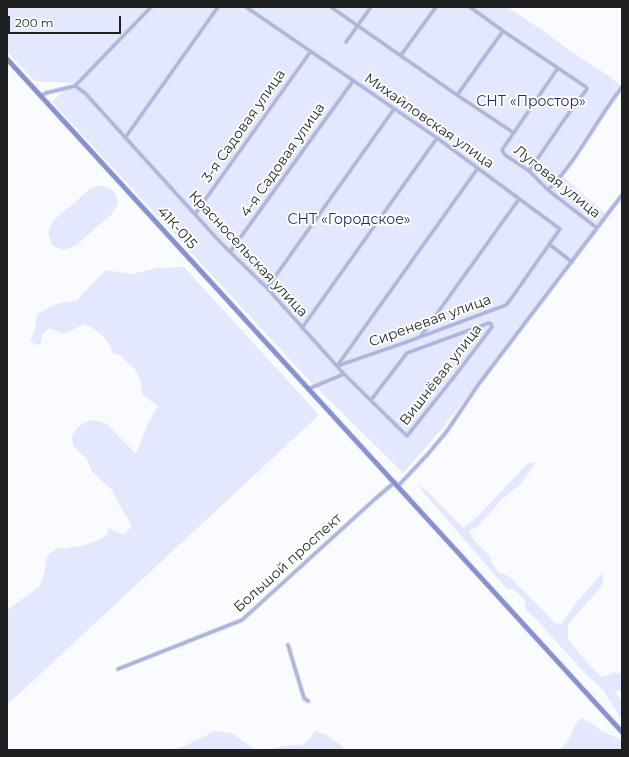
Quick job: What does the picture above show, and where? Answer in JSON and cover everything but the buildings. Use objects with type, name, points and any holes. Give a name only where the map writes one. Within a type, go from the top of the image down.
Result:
[{"type":"main road","name":"41К-015","points":[[7,59],[622,732]]},
{"type":"street","points":[[41,96],[46,93],[75,86],[151,7]]},
{"type":"street","points":[[125,138],[218,7]]},
{"type":"street","name":"Михайловская улица","points":[[246,7],[394,110],[437,138],[560,229],[549,244]]},
{"type":"street","points":[[331,7],[514,133],[558,68]]},
{"type":"street","points":[[346,42],[371,7]]},
{"type":"street","points":[[401,55],[436,7]]},
{"type":"street","points":[[470,7],[587,89],[529,171]]},
{"type":"street","points":[[457,95],[503,31]]},
{"type":"street","name":"3-я Садовая улица","points":[[195,214],[311,51]]},
{"type":"street","name":"4-я Садовая улица","points":[[230,252],[353,81]]},
{"type":"street","name":"Красносельская улица","points":[[75,86],[230,252],[266,288],[344,374],[407,436]]},
{"type":"street","points":[[548,190],[570,164],[622,87]]},
{"type":"street","points":[[266,288],[394,110]]},
{"type":"street","name":"Луговая улица","points":[[514,133],[502,150],[503,153],[529,171],[548,190],[597,228]]},
{"type":"street","points":[[302,328],[437,138]]},
{"type":"street","points":[[337,366],[478,168]]},
{"type":"street","name":"Большой проспект","points":[[118,669],[242,620],[375,499],[396,484],[428,454],[447,431],[478,385],[622,195]]},
{"type":"street","points":[[421,336],[519,199]]},
{"type":"street","points":[[549,244],[572,262]]},
{"type":"street","name":"Сиреневая улица","points":[[337,366],[506,304],[549,244]]},
{"type":"street","name":"Вишнёвая улица","points":[[371,400],[407,353],[489,323],[491,324],[492,326],[454,377],[407,436]]},
{"type":"street","points":[[308,388],[344,374]]},
{"type":"street","points":[[288,645],[304,698],[308,701]]},
{"type":"green space","name":"СНТ «Городское»","points":[[7,7],[507,7],[620,85],[560,174],[606,214],[441,430],[403,473],[306,377],[52,102],[73,83],[35,81],[7,52]]},
{"type":"green space","points":[[102,185],[114,191],[118,203],[112,214],[75,246],[63,250],[52,245],[48,232],[53,221],[90,189]]},
{"type":"green space","points":[[184,267],[319,415],[7,705],[7,610],[39,587],[44,573],[47,556],[57,548],[69,548],[96,541],[106,536],[109,528],[124,535],[132,526],[112,490],[93,473],[86,458],[73,446],[72,437],[77,428],[84,422],[95,420],[107,424],[136,454],[148,423],[158,406],[142,394],[141,382],[135,369],[120,355],[113,353],[106,339],[85,324],[63,334],[50,328],[42,335],[40,345],[30,342],[35,329],[37,314],[56,304],[77,300],[106,270],[132,274],[157,268]]},
{"type":"green space","points":[[535,462],[521,484],[503,498],[478,526],[469,531],[474,540],[490,556],[491,562],[499,573],[511,578],[555,623],[562,624],[575,604],[603,572],[603,584],[568,625],[568,639],[590,666],[602,677],[614,672],[620,674],[622,670],[622,691],[614,691],[622,700],[622,720],[603,690],[581,669],[526,609],[524,599],[513,589],[508,590],[423,492],[418,484],[427,491],[463,528],[478,516],[528,463]]},
{"type":"green space","points":[[581,718],[621,741],[622,750],[560,750],[570,737],[574,726]]},
{"type":"green space","points":[[215,731],[231,733],[256,750],[171,750],[187,745]]},
{"type":"green space","points":[[315,731],[325,734],[342,746],[344,750],[265,750],[305,743]]},
{"type":"park label","name":"СНТ «Простор»","points":[[531,102]]}]
